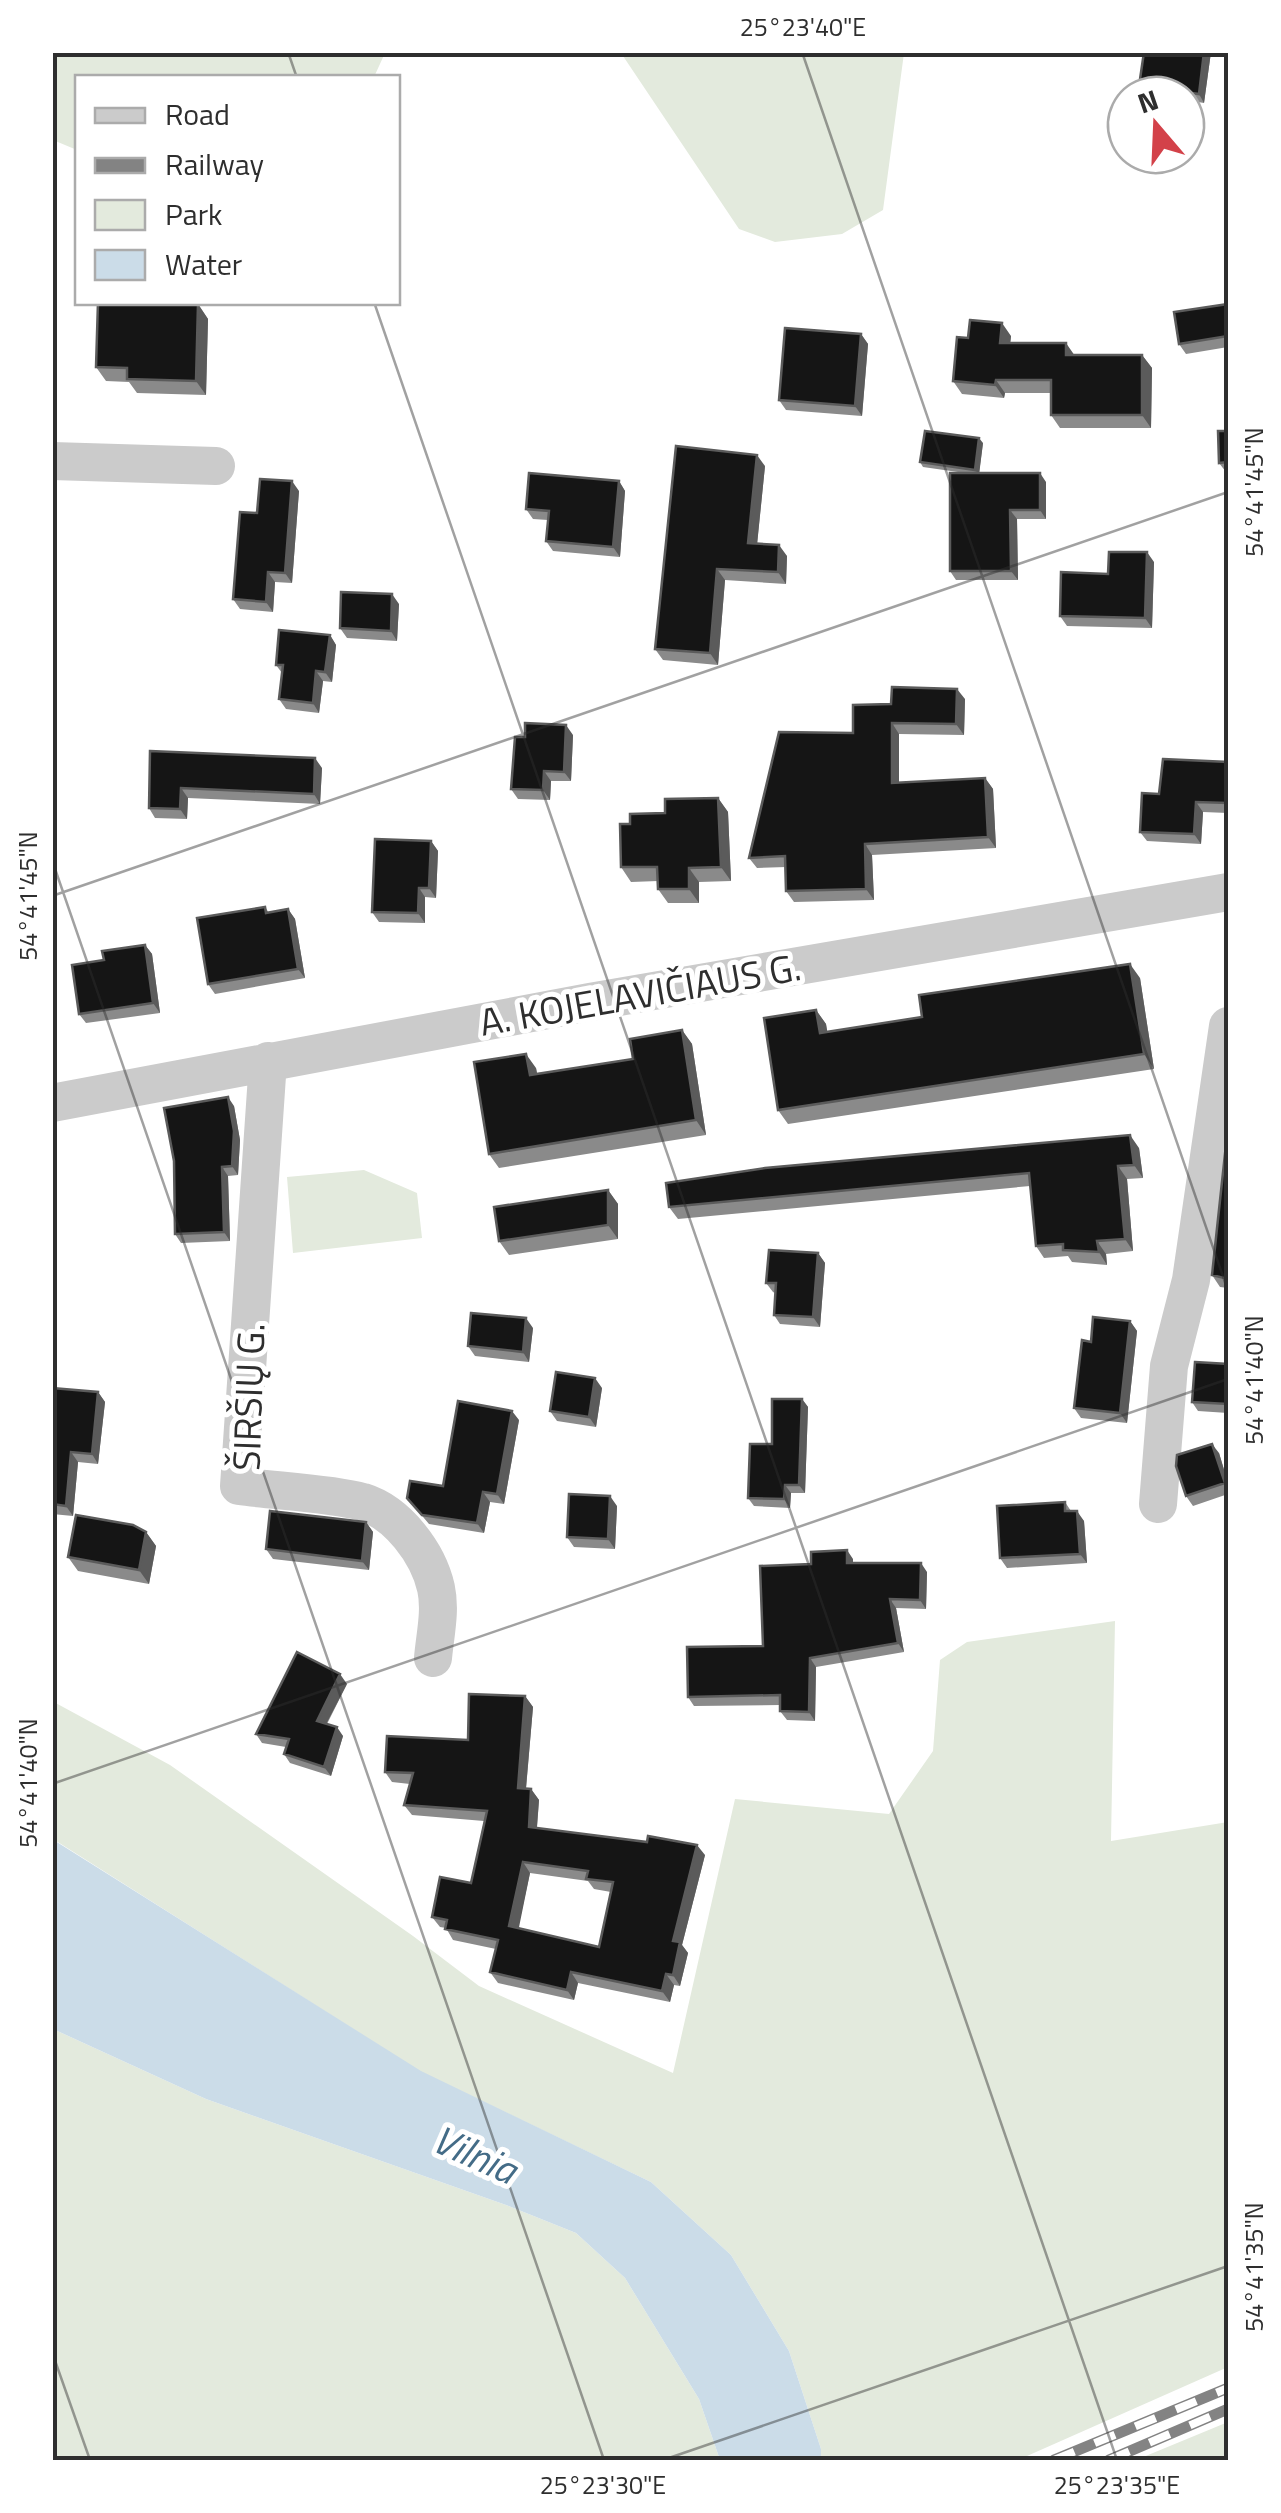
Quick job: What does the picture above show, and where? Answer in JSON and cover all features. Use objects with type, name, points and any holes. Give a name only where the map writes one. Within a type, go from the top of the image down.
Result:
[{"type":"street","points":[[52,462],[216,466]]},
{"type":"street","name":"A. KOJELAVIČIAUS G.","points":[[52,1103],[590,1002],[1228,892]]},
{"type":"street","points":[[1158,1504],[1169,1366],[1191,1280],[1228,1026]]},
{"type":"street","name":"ŠIRŠIŲ G.","points":[[268,1061],[238,1486],[363,1502],[402,1528],[418,1547],[436,1589],[433,1658]]},
{"type":"green space","points":[[53,52],[385,53],[375,75],[75,75],[75,149],[53,140]]},
{"type":"green space","points":[[621,53],[904,53],[883,210],[842,234],[775,242],[739,229]]},
{"type":"green space","points":[[364,1170],[417,1193],[422,1238],[293,1253],[287,1177]]},
{"type":"green space","points":[[1115,1621],[1111,1841],[1228,1822],[1228,2367],[1018,2460],[821,2460],[821,2449],[789,2351],[731,2255],[651,2182],[421,2072],[53,1839],[52,1701],[170,1765],[479,1986],[673,2073],[735,1799],[889,1814],[933,1751],[940,1660],[967,1642]]},
{"type":"green space","points":[[53,2029],[206,2099],[576,2233],[625,2278],[699,2399],[720,2460],[53,2460]]},
{"type":"green space","points":[[1228,2422],[1228,2460],[1136,2460]]},
{"type":"water","name":"Vilnia","points":[[52,1839],[421,2071],[651,2182],[731,2255],[789,2351],[821,2449],[821,2460],[720,2460],[699,2399],[625,2278],[576,2233],[206,2099],[53,2029]]},
{"type":"building","points":[[1144,52],[1204,52],[1201,75],[1141,75]]},
{"type":"building","points":[[1228,304],[1228,336],[1179,344],[1174,312]]},
{"type":"building","points":[[98,305],[198,305],[196,381],[127,379],[127,368],[96,367]]},
{"type":"building","points":[[970,320],[1002,323],[1000,343],[1066,343],[1066,355],[1142,355],[1142,415],[1051,415],[1051,380],[996,380],[995,385],[953,381],[957,337],[968,338]]},
{"type":"building","points":[[785,328],[861,334],[855,406],[779,400]]},
{"type":"building","points":[[925,431],[979,438],[975,470],[920,462]]},
{"type":"building","points":[[1218,431],[1228,431],[1228,462],[1219,463]]},
{"type":"building","points":[[676,446],[757,455],[748,543],[779,545],[778,572],[717,569],[710,653],[655,649]]},
{"type":"building","points":[[529,473],[619,481],[613,547],[546,541],[549,511],[526,509]]},
{"type":"building","points":[[950,473],[1040,473],[1040,510],[1010,510],[1011,571],[950,571]]},
{"type":"building","points":[[260,479],[292,481],[285,573],[268,572],[266,602],[233,599],[240,512],[257,513]]},
{"type":"building","points":[[1109,552],[1147,552],[1145,618],[1060,616],[1061,572],[1108,574]]},
{"type":"building","points":[[341,592],[392,594],[391,631],[340,628]]},
{"type":"building","points":[[279,630],[330,635],[325,672],[316,671],[313,703],[279,699],[283,665],[276,665]]},
{"type":"building","points":[[892,687],[957,689],[956,724],[892,723],[892,783],[985,778],[988,837],[865,844],[866,889],[786,891],[785,856],[749,858],[779,732],[853,733],[853,705],[891,704]]},
{"type":"building","points":[[525,723],[566,725],[564,772],[544,771],[543,790],[511,789],[515,737],[525,737]]},
{"type":"building","points":[[150,751],[315,758],[314,794],[181,788],[180,809],[149,808]]},
{"type":"building","points":[[1163,759],[1228,762],[1228,803],[1196,802],[1194,834],[1140,832],[1142,793],[1159,794]]},
{"type":"building","points":[[718,798],[721,867],[689,868],[689,889],[658,889],[657,867],[621,867],[620,824],[630,824],[630,814],[665,813],[665,799]]},
{"type":"building","points":[[375,839],[431,841],[429,888],[419,888],[418,913],[372,912]]},
{"type":"building","points":[[265,907],[266,913],[288,909],[298,969],[208,984],[197,918]]},
{"type":"building","points":[[145,945],[153,1003],[79,1014],[72,965],[104,960],[102,951]]},
{"type":"building","points":[[1130,964],[1144,1054],[778,1110],[764,1018],[816,1010],[820,1033],[922,1017],[919,995]]},
{"type":"building","points":[[682,1030],[696,1120],[489,1154],[474,1062],[526,1054],[530,1075],[633,1059],[630,1039]]},
{"type":"building","points":[[228,1097],[234,1131],[232,1166],[222,1167],[224,1232],[175,1234],[174,1161],[164,1108]]},
{"type":"building","points":[[1228,1126],[1228,1279],[1212,1275]]},
{"type":"building","points":[[1130,1135],[1134,1165],[1118,1166],[1125,1239],[1097,1241],[1099,1252],[1063,1250],[1063,1244],[1036,1246],[1029,1173],[669,1207],[666,1183],[765,1168]]},
{"type":"building","points":[[608,1190],[608,1225],[499,1241],[494,1207]]},
{"type":"building","points":[[769,1250],[818,1253],[813,1317],[774,1315],[776,1283],[766,1283]]},
{"type":"building","points":[[471,1313],[526,1318],[523,1352],[468,1346]]},
{"type":"building","points":[[1093,1317],[1130,1321],[1120,1413],[1074,1408],[1082,1340],[1091,1342]]},
{"type":"building","points":[[1195,1362],[1228,1364],[1228,1404],[1192,1402]]},
{"type":"building","points":[[556,1372],[595,1378],[589,1417],[550,1411]]},
{"type":"building","points":[[52,1388],[98,1392],[92,1454],[71,1452],[66,1506],[52,1504]]},
{"type":"building","points":[[772,1399],[802,1399],[799,1485],[785,1485],[784,1499],[748,1498],[750,1444],[772,1444]]},
{"type":"building","points":[[458,1401],[512,1411],[497,1494],[483,1492],[477,1523],[422,1515],[407,1498],[410,1481],[443,1486]]},
{"type":"building","points":[[1212,1444],[1225,1483],[1186,1496],[1176,1466],[1177,1455]]},
{"type":"building","points":[[569,1494],[610,1496],[608,1539],[567,1537]]},
{"type":"building","points":[[1065,1502],[1065,1511],[1077,1511],[1080,1554],[1000,1558],[997,1506]]},
{"type":"building","points":[[270,1511],[366,1522],[362,1561],[266,1549]]},
{"type":"building","points":[[76,1515],[133,1525],[146,1532],[139,1570],[68,1557]]},
{"type":"building","points":[[847,1550],[847,1563],[921,1563],[920,1600],[890,1599],[898,1643],[810,1658],[809,1712],[780,1711],[780,1695],[688,1697],[687,1647],[763,1646],[760,1566],[811,1564],[811,1552]]},
{"type":"building","points":[[297,1652],[340,1674],[317,1721],[337,1727],[324,1767],[284,1754],[289,1739],[256,1734]]},
{"type":"building","points":[[469,1694],[525,1696],[518,1788],[531,1789],[529,1827],[647,1842],[648,1836],[697,1845],[673,1941],[680,1942],[673,1975],[666,1974],[662,1991],[571,1972],[567,1990],[490,1972],[498,1940],[445,1929],[447,1920],[432,1917],[440,1877],[471,1883],[487,1811],[404,1805],[413,1773],[385,1772],[387,1736],[468,1740]],"holes":[[[523,1862],[588,1871],[586,1879],[613,1882],[599,1947],[509,1926]]]},
{"type":"railway","points":[[1054,2460],[1228,2388]]},
{"type":"railway","points":[[1109,2460],[1228,2409]]}]
